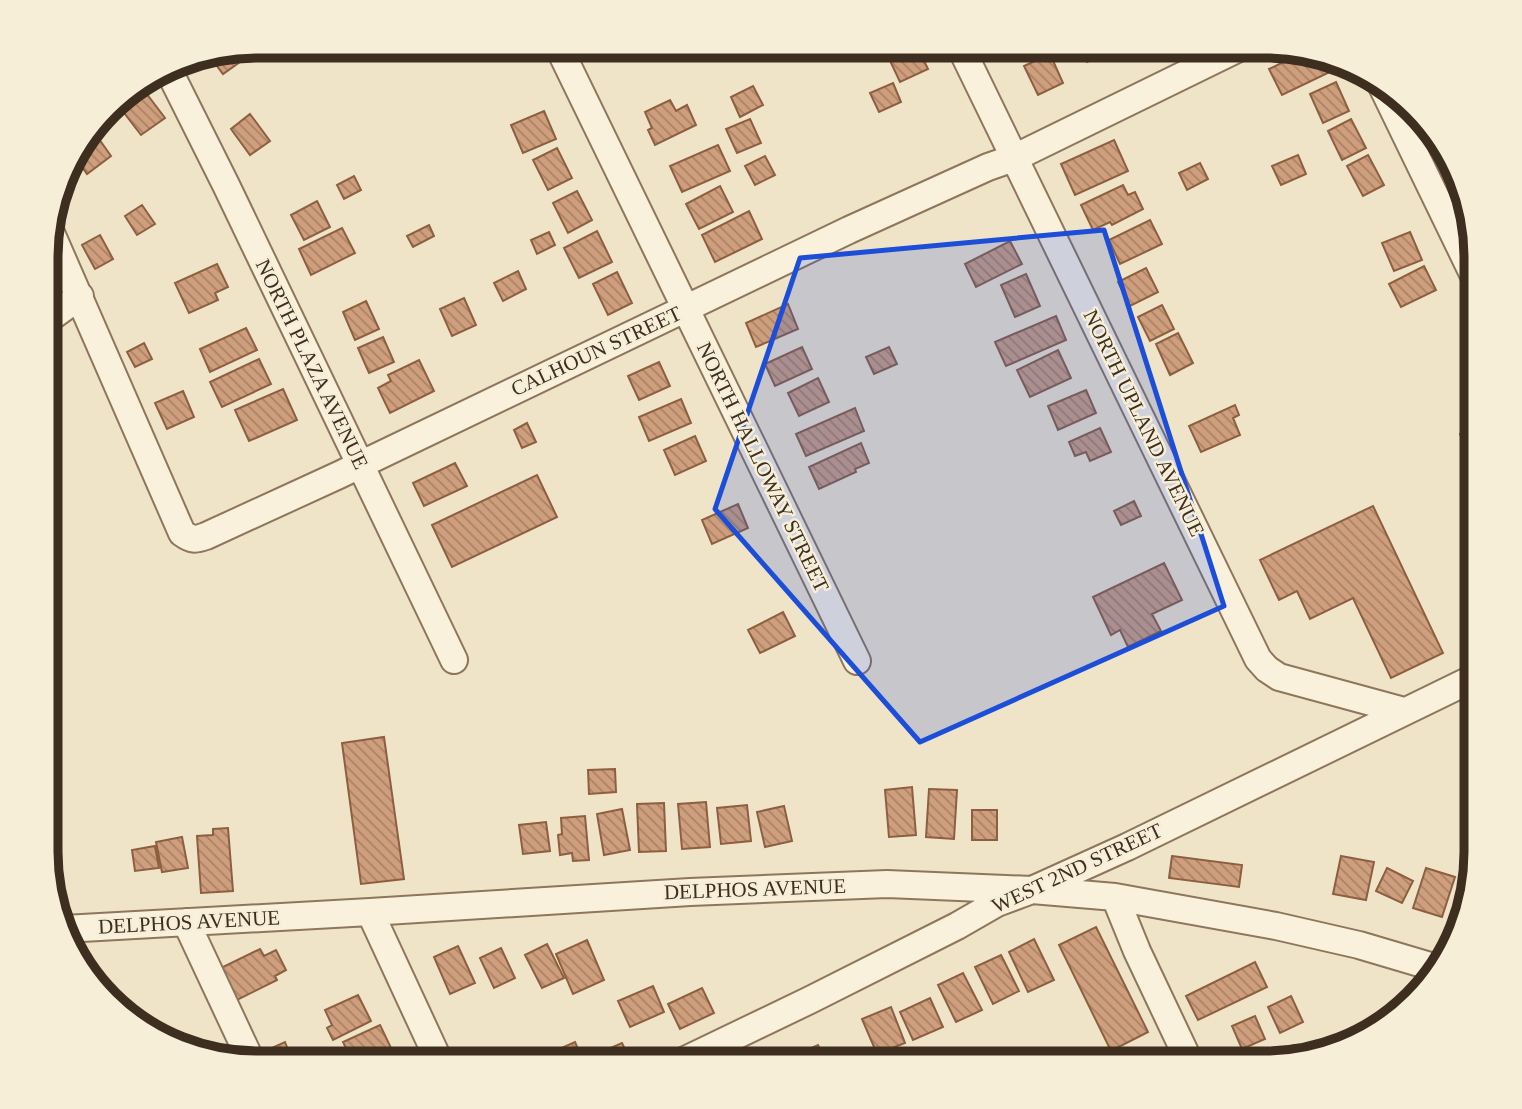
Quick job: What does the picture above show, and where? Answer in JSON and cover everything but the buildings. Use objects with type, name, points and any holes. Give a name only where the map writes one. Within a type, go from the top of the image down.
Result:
[{"type":"street","name":"NORTH HALLOWAY STREET","points":[[564,58],[857,661]]},
{"type":"street","name":"NORTH UPLAND AVENUE","points":[[966,58],[1258,659],[1267,670],[1279,677],[1404,711]]},
{"type":"street","name":"CALHOUN STREET","points":[[80,296],[182,533],[195,540],[849,230],[988,167],[1014,158],[1218,58]]},
{"type":"street","name":"NORTH PLAZA AVENUE","points":[[172,77],[454,660]]},
{"type":"street","points":[[1389,101],[1464,255]]},
{"type":"street","points":[[58,249],[80,296],[58,312]]},
{"type":"street","name":"WEST 2ND STREET","points":[[703,1051],[997,904],[1127,847],[1464,683]]},
{"type":"street","name":"DELPHOS AVENUE","points":[[73,928],[690,892],[887,884],[1032,890],[1115,897],[1276,926],[1430,965]]},
{"type":"street","points":[[1115,897],[1137,951],[1184,1051]]},
{"type":"street","points":[[370,912],[434,1051]]},
{"type":"street","points":[[186,922],[246,1051]]},
{"type":"highlighted area","points":[[1104,230],[1224,606],[920,742],[715,509],[800,258]]}]
